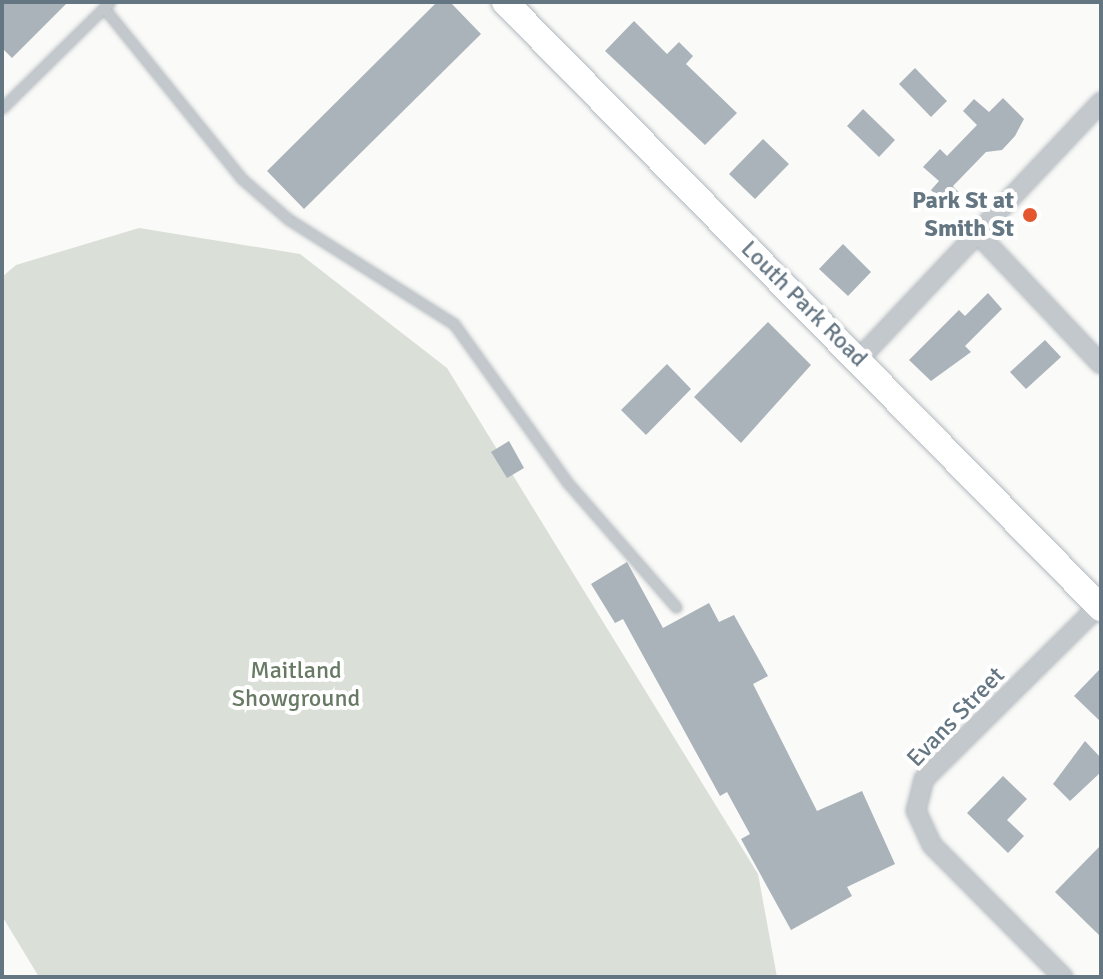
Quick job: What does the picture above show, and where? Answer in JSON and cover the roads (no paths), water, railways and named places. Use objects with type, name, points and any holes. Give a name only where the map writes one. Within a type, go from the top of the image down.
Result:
[{"type":"street","name":"Louth Park Road","points":[[505,2],[1100,607]]},
{"type":"street","points":[[859,359],[1101,102]]},
{"type":"street","points":[[977,233],[1101,364]]},
{"type":"street","name":"Evans Street","points":[[1063,977],[932,845],[916,811],[924,779],[1100,607]]},
{"type":"lane","points":[[2,108],[107,5],[241,178],[288,219],[454,324],[567,482],[676,607]]},
{"type":"place","name":"Park St at Smith St","points":[[1030,215]]},
{"type":"park label","name":"Maitland Showground","points":[[296,685]]}]
